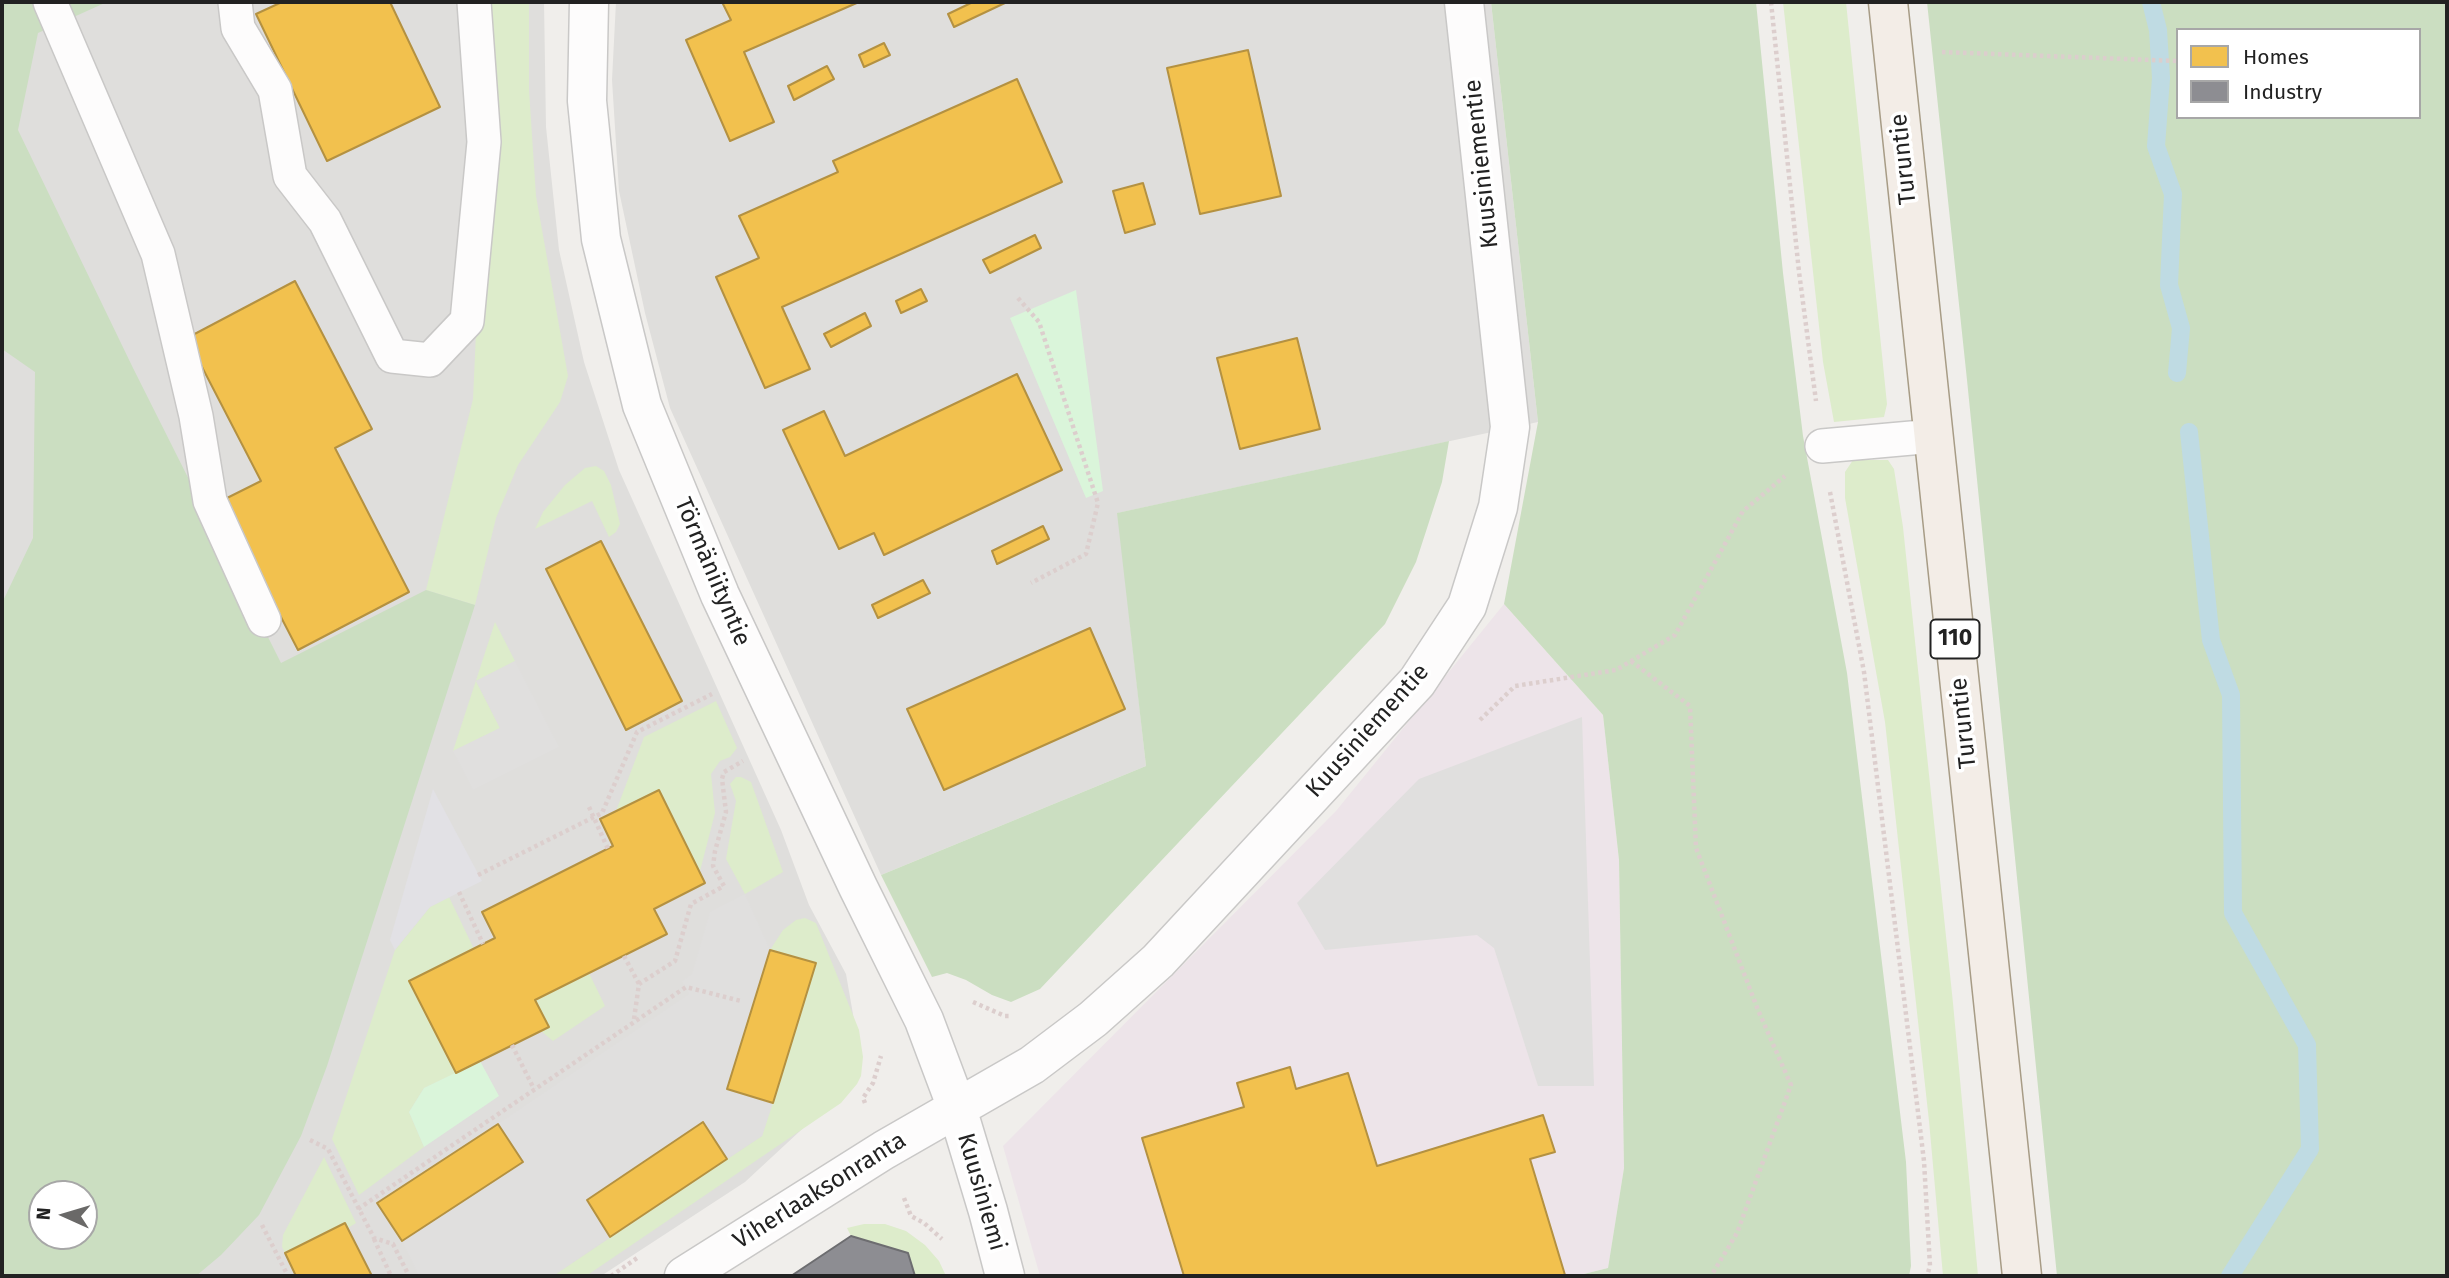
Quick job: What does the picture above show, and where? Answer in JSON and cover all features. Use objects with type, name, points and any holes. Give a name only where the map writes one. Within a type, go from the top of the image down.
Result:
[{"type":"main road","name":"Turuntie","points":[[1888,2],[2022,1276]]},
{"type":"street","name":"Törmäniityntie","points":[[589,2],[587,101],[601,239],[642,405],[720,595],[924,1020],[957,1108]]},
{"type":"street","name":"Kuusiniementie","points":[[957,1108],[1032,1065],[1093,1019],[1158,961],[1417,682],[1467,606],[1498,507],[1510,427],[1464,2]]},
{"type":"street","name":"Viherlaaksonranta","points":[[684,1276],[884,1150],[957,1108]]},
{"type":"street","name":"Kuusiniemi","points":[[957,1108],[1005,1276]]},
{"type":"lane","points":[[50,2],[158,254],[196,416],[210,501],[264,620]]},
{"type":"lane","points":[[235,2],[237,28],[275,90],[290,176],[325,221],[393,356],[430,360],[467,321],[484,142],[474,2]]},
{"type":"lane","points":[[1822,446],[1934,436]]},
{"type":"path","points":[[1771,2],[1799,272],[1822,446],[1864,672],[1924,1161],[1930,1266],[1927,1276]]},
{"type":"path","points":[[1892,50],[2176,61]]},
{"type":"path","points":[[1018,298],[1039,322],[1098,503],[1086,554],[1031,583]]},
{"type":"path","points":[[1480,720],[1515,686],[1616,670],[1675,635],[1743,511],[1822,446]]},
{"type":"path","points":[[1631,661],[1690,706],[1696,848],[1758,1010],[1791,1085],[1737,1233],[1711,1276]]},
{"type":"path","points":[[478,875],[602,813],[637,732],[718,691]]},
{"type":"path","points":[[639,984],[675,961],[691,904],[724,886],[713,866],[726,812],[722,779],[724,772],[748,758]]},
{"type":"path","points":[[589,807],[608,849]]},
{"type":"path","points":[[458,892],[483,944]]},
{"type":"path","points":[[624,956],[639,984],[634,1020]]},
{"type":"path","points":[[358,1209],[685,987],[741,1001]]},
{"type":"path","points":[[972,1002],[1005,1016],[1018,1016]]},
{"type":"path","points":[[512,1045],[534,1089]]},
{"type":"path","points":[[880,1048],[881,1059],[873,1083],[863,1098],[911,1216],[924,1223],[945,1243]]},
{"type":"path","points":[[310,1140],[328,1149],[391,1276]]},
{"type":"path","points":[[262,1225],[288,1276]]},
{"type":"path","points":[[374,1238],[393,1244],[409,1276]]},
{"type":"shaded area","points":[[2,2],[544,2],[546,127],[559,250],[584,362],[619,470],[781,830],[809,905],[846,974],[854,1020],[854,1081],[745,1182],[601,1276],[2,1276]]},
{"type":"shaded area","points":[[616,2],[1491,2],[1538,422],[1118,513],[1146,766],[881,875],[670,408],[645,313],[619,191],[612,80]]},
{"type":"shaded area","points":[[1504,604],[1603,715],[1619,860],[1624,1168],[1608,1268],[1576,1276],[1040,1276],[1003,1146],[1336,811]]},
{"type":"shaded area","points":[[515,661],[559,747],[473,790],[453,751],[500,728],[476,681]]},
{"type":"shaded area","points":[[1582,717],[1594,1086],[1538,1086],[1494,948],[1477,935],[1325,950],[1297,903],[1419,779]]},
{"type":"shaded area","points":[[433,789],[482,881],[430,907],[395,950],[390,940]]},
{"type":"shaded area","points":[[745,894],[770,950],[727,1089],[773,1103],[762,1136],[727,1159],[703,1123],[587,1200],[610,1237],[553,1276],[419,1276],[402,1241],[522,1162],[498,1124],[689,994],[682,981],[692,974],[710,912]]},
{"type":"green space","points":[[2,2],[107,2],[38,33],[18,130],[133,368],[281,663],[426,590],[475,605],[327,1066],[301,1136],[259,1215],[221,1255],[196,1276],[2,1276],[2,603],[33,538],[35,372],[2,349]]},
{"type":"green space","points":[[491,2],[529,2],[529,90],[536,196],[568,376],[560,402],[518,465],[496,518],[475,605],[426,590],[473,399]]},
{"type":"green space","points":[[1491,2],[1756,2],[1783,273],[1803,436],[1847,673],[1906,1162],[1911,1266],[1909,1276],[1576,1276],[1608,1268],[1624,1168],[1619,860],[1603,715],[1504,604],[1538,422]]},
{"type":"green space","points":[[1783,2],[1846,2],[1887,404],[1884,417],[1834,422],[1823,362]]},
{"type":"green space","points":[[1927,2],[2447,2],[2447,1276],[2057,1276]]},
{"type":"green space","points":[[1076,290],[1103,491],[1086,498],[1010,318]]},
{"type":"green space","points":[[1449,441],[1442,482],[1416,562],[1385,624],[1040,989],[1011,1002],[947,973],[932,977],[881,875],[1146,766],[1117,513]]},
{"type":"green space","points":[[1853,460],[1888,460],[1894,469],[1903,527],[1953,1003],[1978,1276],[1943,1276],[1929,1121],[1885,722],[1845,498],[1845,472]]},
{"type":"green space","points":[[596,466],[604,471],[611,485],[620,524],[616,532],[609,537],[592,501],[535,529],[543,512],[565,485],[585,468]]},
{"type":"green space","points":[[495,622],[515,661],[476,681],[500,728],[453,751]]},
{"type":"green space","points":[[716,701],[737,748],[730,757],[720,761],[711,774],[715,813],[700,871],[659,790],[616,811],[644,737]]},
{"type":"green space","points":[[736,777],[751,782],[783,872],[745,894],[726,859],[736,801],[730,784]]},
{"type":"green space","points":[[449,897],[474,949],[410,981],[456,1073],[424,1088],[409,1112],[424,1147],[359,1195],[332,1139],[395,950],[430,907]]},
{"type":"green space","points":[[805,918],[816,923],[859,1030],[863,1057],[861,1076],[857,1084],[841,1103],[586,1276],[553,1276],[762,1136],[816,964],[770,950],[783,930],[796,920]]},
{"type":"green space","points":[[589,973],[605,1006],[553,1041],[541,1031],[549,1027],[535,1000]]},
{"type":"green space","points":[[480,1061],[499,1096],[424,1147],[409,1112],[424,1088]]},
{"type":"green space","points":[[324,1157],[356,1223],[348,1228],[344,1223],[285,1253],[282,1247],[283,1235]]},
{"type":"green space","points":[[864,1224],[885,1224],[906,1231],[925,1245],[939,1261],[946,1276],[853,1276],[841,1272],[826,1252],[851,1236],[847,1228]]},
{"type":"building: Homes","points":[[282,2],[390,2],[440,107],[327,161],[256,14]]},
{"type":"building: Homes","points":[[722,2],[859,2],[744,52],[774,122],[730,141],[686,40],[731,20]]},
{"type":"building: Homes","points":[[973,2],[1007,2],[954,27],[948,14]]},
{"type":"building: Homes","points":[[884,43],[890,55],[864,67],[859,55]]},
{"type":"building: Homes","points":[[1248,50],[1281,196],[1200,214],[1167,68]]},
{"type":"building: Homes","points":[[827,66],[834,79],[794,100],[788,86]]},
{"type":"building: Homes","points":[[1017,79],[1062,182],[782,307],[810,369],[765,388],[716,277],[759,258],[739,216],[838,172],[833,161]]},
{"type":"building: Homes","points":[[1143,183],[1155,224],[1125,233],[1113,191]]},
{"type":"building: Homes","points":[[1035,235],[1041,248],[990,273],[983,260]]},
{"type":"building: Homes","points":[[295,281],[372,429],[335,448],[409,592],[298,650],[221,501],[261,481],[187,338]]},
{"type":"building: Homes","points":[[921,289],[927,301],[901,313],[896,301]]},
{"type":"building: Homes","points":[[865,313],[871,326],[831,347],[824,334]]},
{"type":"building: Homes","points":[[1297,338],[1320,429],[1240,449],[1217,358]]},
{"type":"building: Homes","points":[[1017,374],[1062,470],[884,555],[874,533],[839,549],[783,430],[824,411],[845,456]]},
{"type":"building: Homes","points":[[1043,526],[1049,539],[997,564],[992,551]]},
{"type":"building: Homes","points":[[601,541],[682,701],[626,730],[546,569]]},
{"type":"building: Homes","points":[[923,580],[930,593],[878,618],[872,605]]},
{"type":"building: Homes","points":[[1090,628],[1125,709],[944,790],[907,709]]},
{"type":"building: Homes","points":[[659,790],[705,883],[654,909],[667,934],[535,1000],[549,1027],[456,1073],[409,981],[495,938],[482,912],[613,846],[600,819]]},
{"type":"building: Homes","points":[[770,950],[816,963],[773,1103],[727,1089]]},
{"type":"building: Homes","points":[[1290,1067],[1296,1089],[1348,1073],[1377,1166],[1543,1115],[1555,1152],[1530,1159],[1565,1275],[1184,1276],[1142,1138],[1244,1107],[1237,1083]]},
{"type":"building: Homes","points":[[703,1122],[727,1159],[610,1237],[587,1200]]},
{"type":"building: Homes","points":[[498,1124],[523,1162],[402,1241],[377,1203]]},
{"type":"building: Homes","points":[[345,1223],[372,1276],[296,1276],[285,1253]]},
{"type":"building: Industry","points":[[851,1236],[908,1253],[915,1276],[791,1276]]},
{"type":"waterway","points":[[2151,2],[2158,30],[2161,78],[2156,146],[2173,194],[2169,285],[2181,328],[2177,373]]},
{"type":"waterway","points":[[2189,432],[2211,640],[2231,695],[2233,913],[2307,1045],[2310,1149],[2230,1276]]}]
